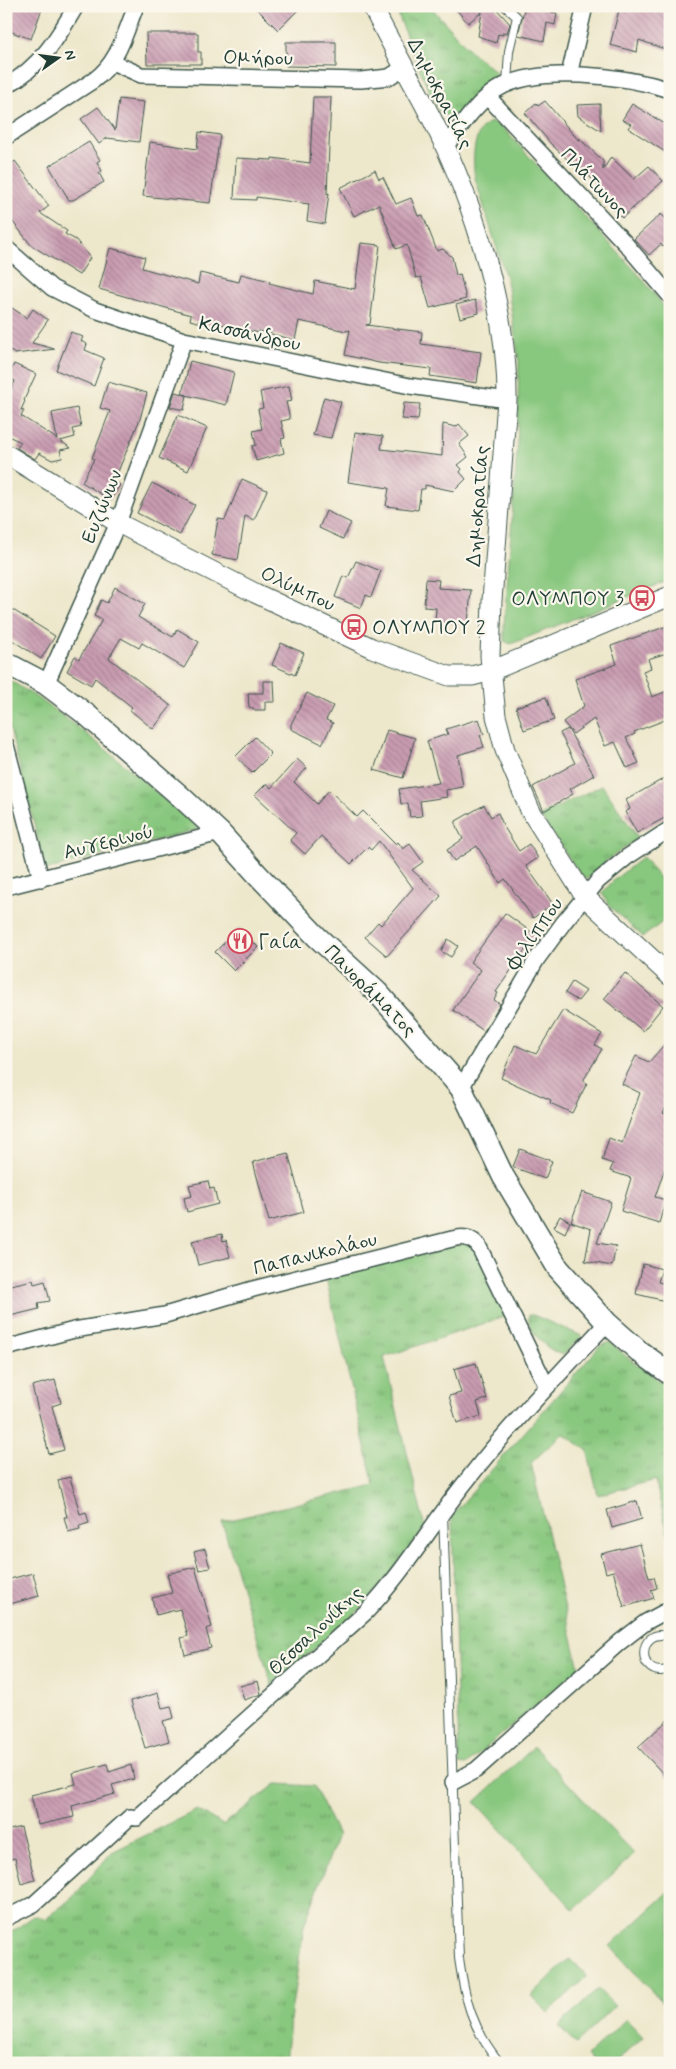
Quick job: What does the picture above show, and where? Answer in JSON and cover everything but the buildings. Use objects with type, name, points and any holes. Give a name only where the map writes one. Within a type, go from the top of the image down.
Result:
[{"type":"main road","name":"Πανοράματος","points":[[6,663],[46,684],[87,715],[220,833],[317,937],[377,992],[461,1088],[503,1176],[558,1268],[607,1323],[634,1347],[670,1374]]},
{"type":"street","points":[[6,86],[22,76],[44,56],[76,6]]},
{"type":"street","points":[[6,137],[107,70],[136,6]]},
{"type":"street","name":"Δημοκρατίας","points":[[372,6],[445,147],[470,209],[489,272],[504,351],[507,400],[492,601],[491,671],[500,731],[514,777],[530,810],[584,897],[670,976]]},
{"type":"street","points":[[569,75],[585,6]]},
{"type":"street","name":"Ομήρου","points":[[112,62],[141,75],[361,80],[389,77],[403,68]]},
{"type":"street","points":[[445,147],[488,97],[507,84],[524,79],[569,75],[629,81],[670,90]]},
{"type":"street","name":"Πλάτωνος","points":[[488,97],[625,243],[670,296]]},
{"type":"street","name":"Κασσάνδρου","points":[[6,248],[52,288],[95,310],[184,340],[410,386],[507,400]]},
{"type":"street","name":"Ευζώνων","points":[[46,684],[118,522],[184,340]]},
{"type":"street","name":"Ολύμπου","points":[[6,454],[118,522],[255,593],[385,653],[449,676],[472,676],[491,671],[670,596]]},
{"type":"street","points":[[6,745],[10,770],[40,879]]},
{"type":"street","name":"Φιλίππου","points":[[461,1088],[537,959],[584,897],[598,881],[627,857],[670,829]]},
{"type":"street","name":"Αυγερινού","points":[[6,887],[220,833]]},
{"type":"street","name":"Παπανικολάου","points":[[6,1348],[83,1329],[165,1315],[253,1289],[464,1237],[478,1245],[547,1387]]},
{"type":"street","name":"Θεσσαλονίκης","points":[[6,1918],[34,1904],[130,1817],[137,1818],[351,1626],[386,1590],[468,1479],[547,1387],[607,1323]]},
{"type":"street","points":[[453,1782],[476,1770],[576,1678],[620,1642],[653,1618],[670,1609]]},
{"type":"lane","points":[[505,6],[517,17],[509,51],[507,84]]},
{"type":"lane","points":[[443,1512],[459,1958],[463,1986],[473,2020],[489,2049],[500,2063]]},
{"type":"lane","points":[[653,1618],[659,1636]]},
{"type":"lane","points":[[670,1637],[659,1636],[651,1638],[645,1646],[645,1660],[647,1664],[655,1670],[670,1670]]},
{"type":"green space","points":[[395,6],[430,6],[472,53],[497,73],[460,112],[453,116],[444,115],[437,107],[415,59]]},
{"type":"green space","points":[[492,122],[503,128],[639,275],[670,314],[670,580],[511,644],[504,641],[504,626],[517,453],[519,362],[507,281],[475,178],[474,163],[475,146],[480,131],[485,125]]},
{"type":"green space","points":[[6,678],[32,694],[81,730],[199,829],[46,870],[6,714]]},
{"type":"green space","points":[[602,785],[638,838],[606,861],[587,879],[582,876],[540,816]]},
{"type":"green space","points":[[643,857],[670,892],[670,916],[643,937],[610,907],[602,893],[615,879]]},
{"type":"green space","points":[[461,1244],[473,1244],[509,1315],[384,1357],[425,1528],[366,1604],[272,1686],[222,1522],[374,1485],[326,1278]]},
{"type":"green space","points":[[529,1315],[582,1336],[563,1355],[557,1353],[539,1340],[531,1327]]},
{"type":"green space","points":[[610,1342],[628,1358],[670,1388],[670,1542],[655,1480],[598,1495],[587,1450],[563,1433],[531,1463],[579,1668],[466,1765],[459,1764],[452,1519],[455,1512],[599,1347]]},
{"type":"green space","points":[[534,1747],[634,1854],[574,1910],[475,1802]]},
{"type":"green space","points":[[276,1784],[314,1786],[338,1835],[304,1925],[290,2020],[286,2063],[6,2063],[6,1936],[34,1916],[46,1919],[73,1897],[112,1852],[197,1810],[223,1825]]},
{"type":"green space","points":[[670,1891],[670,2011],[610,1946]]},
{"type":"green space","points":[[570,1958],[587,1976],[548,2013],[531,1996]]},
{"type":"green space","points":[[598,1989],[615,2006],[576,2044],[559,2026]]},
{"type":"green space","points":[[626,2019],[643,2037],[615,2063],[593,2063],[587,2056]]},
{"type":"place","name":"ΟΛΥΜΠΟΥ 3","points":[[642,598]]},
{"type":"place","name":"ΟΛΥΜΠΟΥ 2","points":[[354,627]]},
{"type":"place","name":"Γαία","points":[[240,941]]}]
